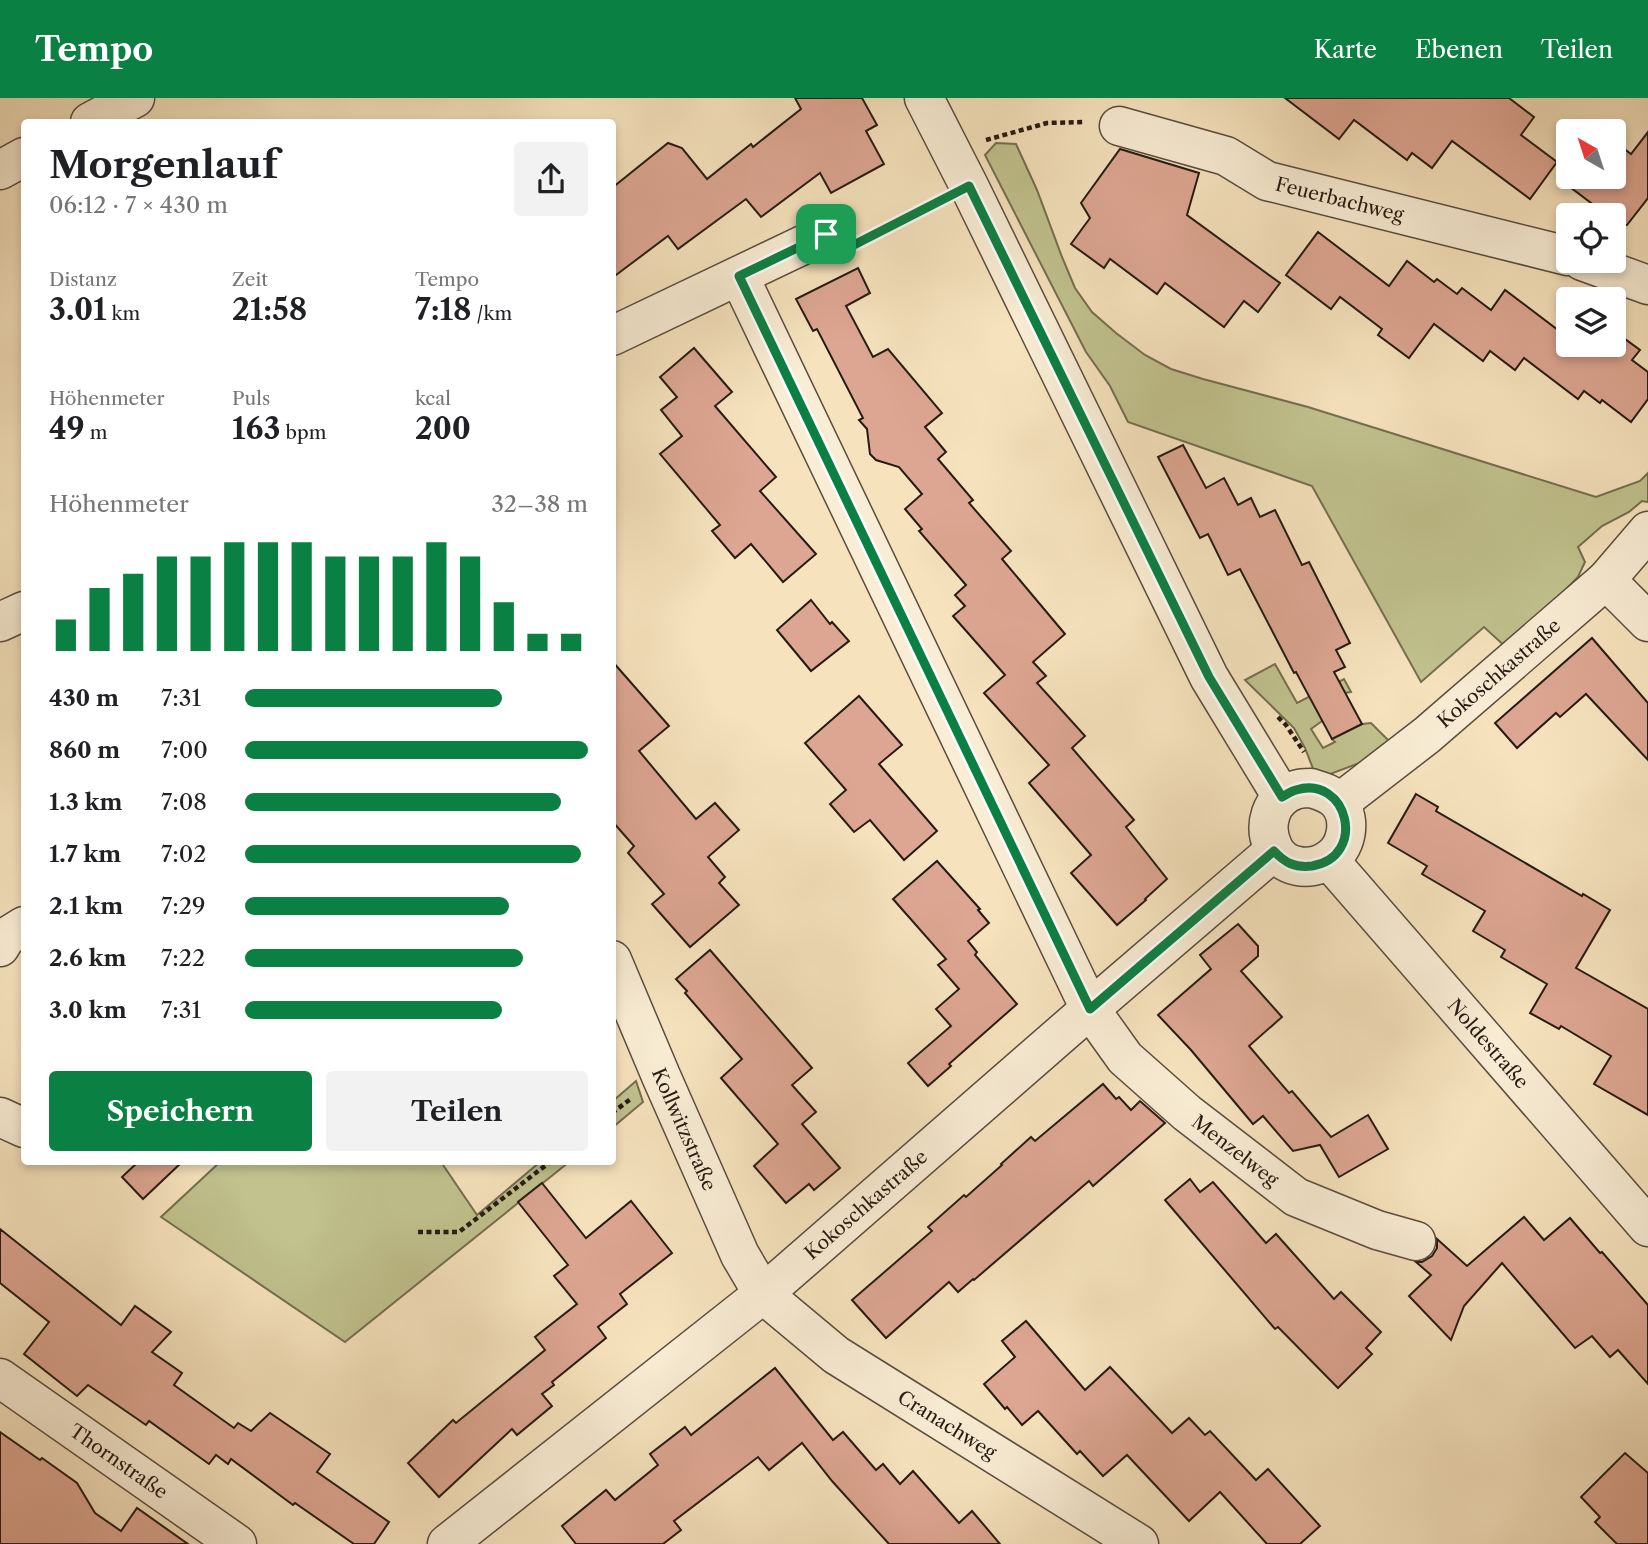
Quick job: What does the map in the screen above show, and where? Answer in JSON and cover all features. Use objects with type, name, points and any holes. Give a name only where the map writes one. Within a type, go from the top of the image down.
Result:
[{"type":"street","points":[[96,119],[135,98]]},
{"type":"street","points":[[924,98],[1209,677],[1282,797]]},
{"type":"street","name":"Feuerbachweg","points":[[1119,126],[1226,156],[1267,181],[1556,253]]},
{"type":"street","points":[[0,170],[21,160]]},
{"type":"street","points":[[616,334],[826,234]]},
{"type":"street","points":[[1615,273],[1648,285]]},
{"type":"street","name":"Menzelweg","points":[[739,276],[1090,1009],[1125,1058],[1187,1113],[1296,1197],[1377,1230],[1416,1241]]},
{"type":"street","name":"Kokoschkastraße","points":[[1339,803],[1427,735],[1606,580],[1648,531]]},
{"type":"street","points":[[1606,580],[1648,622]]},
{"type":"street","points":[[0,622],[21,612]]},
{"type":"street","points":[[1311,788],[1327,793],[1339,803],[1346,818],[1345,838],[1339,851],[1329,860],[1315,866],[1296,866],[1283,861],[1274,851],[1267,835],[1268,823],[1272,810],[1282,797],[1295,790],[1311,788]]},
{"type":"street","name":"Kokoschkastraße","points":[[447,1544],[763,1294],[1274,851]]},
{"type":"street","name":"Noldestraße","points":[[1329,860],[1648,1227]]},
{"type":"street","points":[[0,947],[6,937],[21,928]]},
{"type":"street","name":"Kollwitzstraße","points":[[616,969],[735,1243],[763,1294]]},
{"type":"street","points":[[0,1117],[21,1127]]},
{"type":"street","name":"Cranachweg","points":[[763,1294],[836,1355],[1139,1544]]},
{"type":"street","name":"Thornstraße","points":[[0,1378],[237,1544]]},
{"type":"path","points":[[980,142],[1047,123],[1094,122],[1119,126]]},
{"type":"path","points":[[826,234],[846,249],[969,186]]},
{"type":"path","points":[[418,1232],[459,1232],[546,1165]]},
{"type":"green space","points":[[996,143],[1016,144],[1075,288],[1092,312],[1145,355],[1171,369],[1308,407],[1596,497],[1640,481],[1648,473],[1648,502],[1642,501],[1629,512],[1602,526],[1578,547],[1585,562],[1578,577],[1508,649],[1484,627],[1421,682],[1312,486],[1128,422],[1110,386],[1086,352],[985,155]]},
{"type":"green space","points":[[1275,664],[1297,703],[1344,679],[1351,692],[1345,693],[1322,721],[1311,729],[1323,748],[1335,742],[1332,739],[1362,724],[1371,723],[1389,741],[1370,759],[1317,779],[1294,728],[1245,680]]},
{"type":"green space","points":[[636,1081],[643,1102],[616,1124],[616,1098]]},
{"type":"green space","points":[[217,1165],[443,1165],[477,1215],[536,1165],[565,1165],[345,1342],[161,1217]]},
{"type":"building","points":[[795,98],[862,98],[877,125],[866,131],[884,164],[831,193],[820,173],[761,217],[746,199],[678,249],[668,236],[616,275],[616,185],[668,143],[682,148],[707,179],[801,109]]},
{"type":"building","points":[[1285,98],[1509,98],[1534,117],[1521,135],[1556,163],[1530,199],[1452,141],[1432,168],[1412,153],[1407,160],[1354,120],[1339,139]]},
{"type":"building","points":[[1648,132],[1648,198],[1626,225],[1626,203],[1591,203],[1573,189],[1626,189],[1626,150],[1631,154]]},
{"type":"building","points":[[1120,149],[1199,173],[1187,215],[1280,283],[1258,312],[1244,301],[1224,327],[1165,283],[1157,294],[1110,259],[1104,268],[1071,244],[1090,218],[1081,203]]},
{"type":"building","points":[[1318,232],[1389,286],[1407,261],[1434,282],[1437,279],[1457,294],[1462,288],[1491,310],[1505,290],[1556,328],[1556,357],[1626,357],[1626,340],[1640,350],[1632,360],[1648,372],[1648,399],[1631,422],[1602,400],[1600,403],[1584,391],[1578,399],[1524,358],[1515,370],[1490,351],[1483,361],[1434,324],[1409,358],[1378,335],[1382,329],[1340,297],[1331,309],[1286,275]]},
{"type":"building","points":[[858,268],[870,293],[846,306],[873,357],[888,349],[942,413],[925,427],[946,452],[938,459],[973,500],[969,503],[1011,551],[1002,559],[1065,634],[1033,662],[1046,676],[1037,683],[1085,736],[1072,748],[1134,820],[1126,827],[1167,879],[1117,925],[1071,873],[1091,855],[1029,783],[1049,765],[984,693],[1005,675],[953,616],[965,606],[955,595],[966,585],[919,531],[922,529],[905,509],[922,494],[899,467],[876,460],[870,454],[867,429],[859,420],[863,418],[817,329],[813,331],[796,299]]},
{"type":"building","points":[[694,348],[732,392],[715,406],[776,477],[760,491],[816,554],[783,582],[751,544],[735,558],[712,531],[720,525],[660,454],[682,436],[661,410],[677,397],[660,377]]},
{"type":"building","points":[[1183,445],[1206,488],[1224,478],[1238,505],[1251,498],[1260,517],[1275,510],[1302,565],[1309,562],[1350,643],[1336,650],[1345,667],[1334,672],[1362,724],[1332,739],[1240,569],[1228,575],[1208,534],[1200,538],[1158,457]]},
{"type":"building","points":[[811,600],[830,624],[832,622],[849,641],[811,671],[777,630]]},
{"type":"building","points":[[1592,638],[1648,703],[1648,760],[1586,694],[1560,717],[1556,713],[1517,748],[1495,723]]},
{"type":"building","points":[[616,666],[669,726],[639,751],[696,819],[715,803],[739,830],[708,857],[725,877],[719,883],[739,905],[690,947],[652,904],[664,894],[628,853],[634,846],[616,826]]},
{"type":"building","points":[[859,696],[902,745],[879,764],[937,831],[904,860],[870,820],[854,832],[830,804],[846,790],[805,743]]},
{"type":"building","points":[[1416,794],[1438,807],[1436,811],[1610,910],[1576,968],[1648,1009],[1648,1115],[1594,1084],[1611,1056],[1561,1026],[1559,1029],[1530,1013],[1547,984],[1501,957],[1505,950],[1473,931],[1485,911],[1422,874],[1427,866],[1388,843]]},
{"type":"building","points":[[937,861],[980,909],[978,910],[989,923],[968,941],[977,952],[975,955],[1017,1004],[928,1086],[908,1063],[951,1026],[936,1009],[959,989],[938,965],[946,959],[893,899]]},
{"type":"building","points":[[1238,924],[1258,946],[1258,956],[1241,971],[1282,1017],[1249,1046],[1331,1137],[1368,1115],[1388,1149],[1339,1177],[1320,1145],[1293,1151],[1263,1116],[1253,1124],[1158,1015],[1211,969],[1200,955]]},
{"type":"building","points":[[710,950],[812,1068],[792,1085],[816,1112],[802,1124],[840,1168],[814,1190],[809,1184],[786,1203],[754,1166],[778,1144],[721,1078],[742,1059],[676,979]]},
{"type":"building","points":[[1103,1084],[1116,1099],[1119,1097],[1131,1110],[1140,1101],[1165,1123],[1093,1186],[1089,1181],[974,1280],[958,1292],[949,1282],[886,1338],[852,1300],[932,1231],[928,1227],[964,1195],[966,1197],[1031,1137],[1035,1141]]},
{"type":"building","points":[[135,1165],[179,1165],[143,1199],[122,1177]]},
{"type":"building","points":[[1190,1179],[1200,1192],[1213,1182],[1266,1243],[1276,1234],[1334,1299],[1341,1292],[1381,1332],[1366,1348],[1372,1354],[1338,1388],[1278,1327],[1275,1329],[1165,1200]]},
{"type":"building","points":[[542,1183],[586,1238],[631,1201],[672,1253],[620,1294],[627,1304],[598,1327],[606,1338],[552,1382],[554,1385],[542,1394],[552,1406],[517,1435],[512,1429],[439,1497],[408,1463],[453,1420],[456,1423],[545,1350],[535,1337],[577,1304],[554,1276],[568,1265],[518,1202]]},
{"type":"building","points":[[1524,1217],[1544,1240],[1570,1218],[1648,1305],[1648,1384],[1618,1350],[1610,1357],[1592,1336],[1575,1348],[1502,1263],[1464,1306],[1451,1340],[1409,1296],[1431,1275],[1416,1262],[1422,1262],[1432,1256],[1437,1248],[1437,1239],[1467,1266]]},
{"type":"building","points":[[0,1229],[121,1325],[135,1306],[171,1332],[152,1352],[182,1373],[174,1385],[234,1428],[238,1423],[251,1431],[270,1413],[330,1454],[317,1472],[389,1522],[374,1544],[354,1544],[295,1503],[293,1505],[231,1459],[228,1464],[216,1455],[209,1464],[149,1421],[146,1425],[88,1385],[77,1396],[24,1354],[49,1322],[0,1283]]},
{"type":"building","points":[[1026,1321],[1085,1390],[1110,1367],[1172,1433],[1189,1418],[1205,1435],[1210,1431],[1256,1480],[1268,1469],[1320,1526],[1300,1544],[1267,1544],[1220,1492],[1189,1521],[1127,1455],[1103,1476],[1080,1451],[1077,1454],[1038,1411],[1022,1425],[984,1384],[1015,1357],[1002,1341]]},
{"type":"building","points":[[775,1368],[833,1440],[843,1432],[876,1470],[883,1464],[900,1484],[913,1471],[959,1523],[972,1511],[1000,1544],[889,1544],[802,1443],[769,1470],[758,1457],[674,1521],[681,1530],[663,1544],[576,1544],[562,1526],[606,1490],[615,1500],[658,1465],[650,1454],[685,1427],[691,1435]]},
{"type":"building","points":[[0,1432],[77,1483],[95,1513],[121,1531],[137,1508],[188,1544],[0,1544]]},
{"type":"building","points":[[1625,1453],[1648,1473],[1648,1544],[1617,1544],[1595,1522],[1600,1517],[1581,1497]]},
{"type":"route","points":[[969,186],[1209,677],[1282,797],[1295,790],[1311,788],[1327,793],[1339,803],[1346,818],[1345,838],[1339,851],[1329,860],[1315,866],[1296,866],[1283,861],[1274,851],[1090,1009],[739,276],[826,234],[846,249],[969,186]]}]
